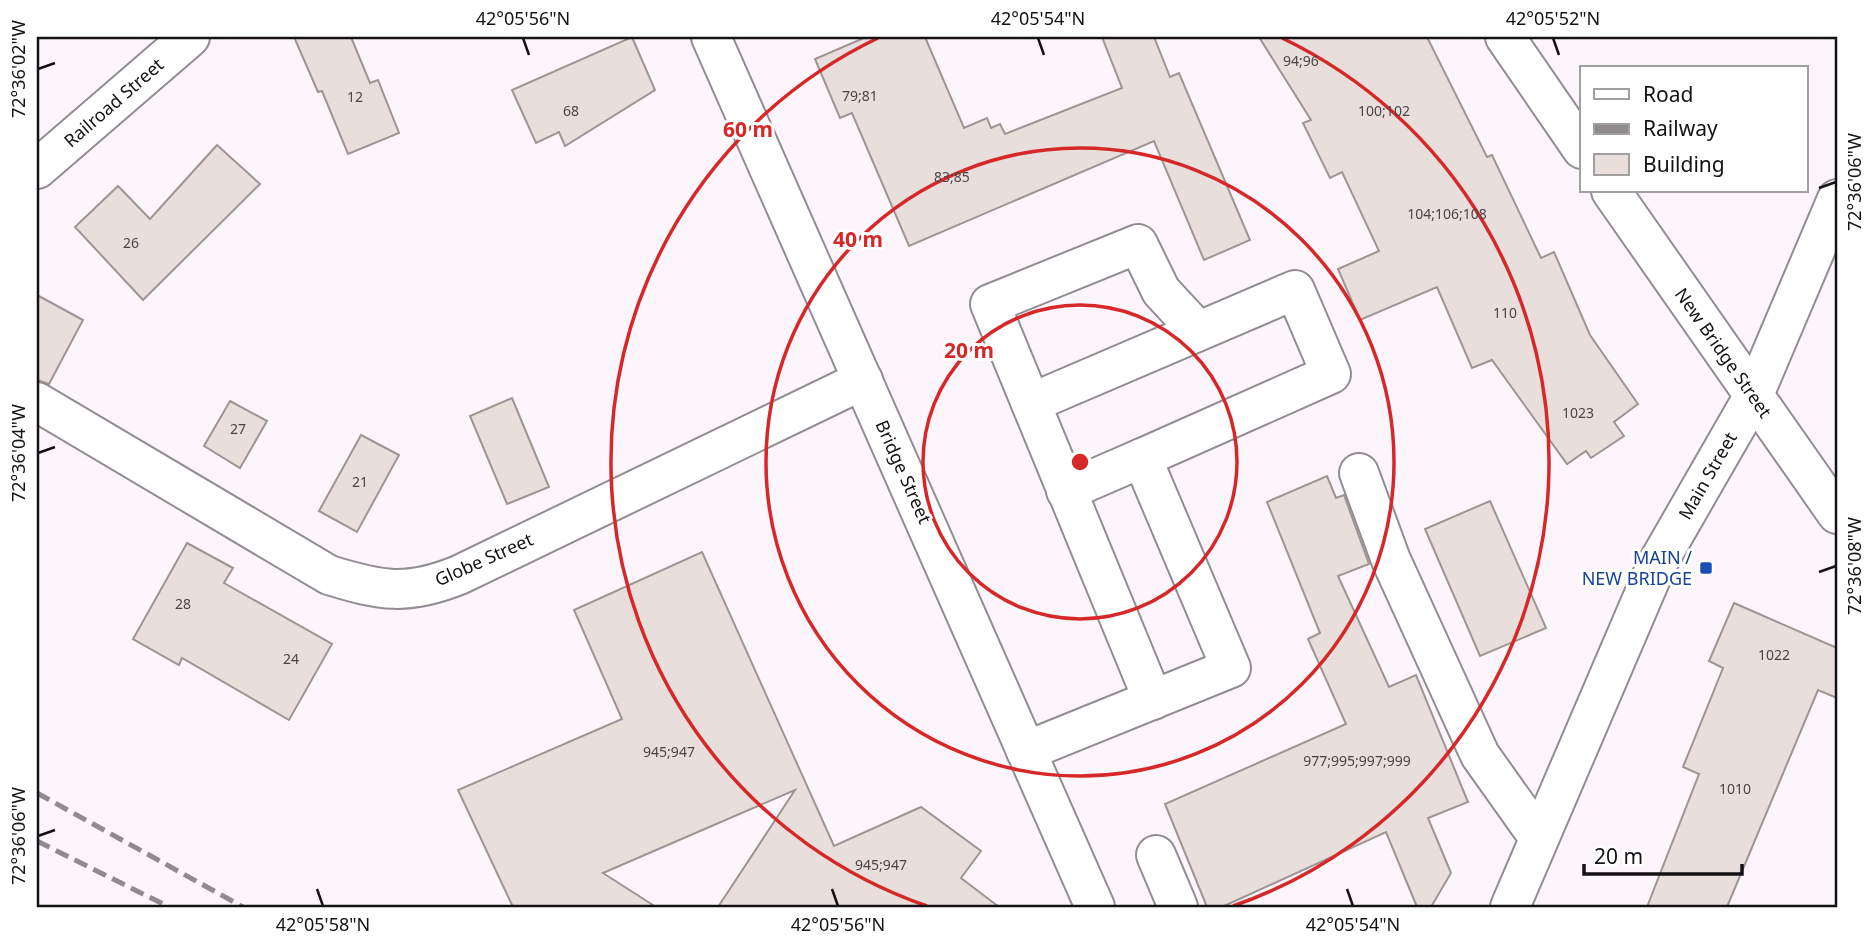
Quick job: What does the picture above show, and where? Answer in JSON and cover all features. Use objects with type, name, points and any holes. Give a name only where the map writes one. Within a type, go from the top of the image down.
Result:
[{"type":"street","name":"Railroad Street","points":[[37,169],[190,37]]},
{"type":"street","name":"Bridge Street","points":[[711,37],[1095,907]]},
{"type":"street","points":[[1504,37],[1580,146]]},
{"type":"street","name":"New Bridge Street","points":[[1612,192],[1837,514]]},
{"type":"street","name":"Main Street","points":[[1510,907],[1657,564],[1753,397],[1837,199]]},
{"type":"street","points":[[1153,700],[990,304],[1138,244],[1161,291],[1198,331]]},
{"type":"street","points":[[1753,397],[1793,330],[1837,270]]},
{"type":"street","points":[[1031,402],[1295,290],[1331,374],[1066,491]]},
{"type":"street","name":"Globe Street","points":[[37,401],[329,575],[373,589],[396,591],[425,586],[459,575],[863,380]]},
{"type":"street","points":[[1026,751],[1231,668],[1142,458]]},
{"type":"street","points":[[1359,473],[1391,560],[1480,755],[1539,838]]},
{"type":"street","points":[[1156,855],[1178,907]]},
{"type":"building","points":[[294,37],[351,37],[370,83],[378,80],[399,133],[348,154],[322,91],[318,92]]},
{"type":"building","points":[[632,37],[655,90],[565,146],[559,132],[536,143],[512,90]]},
{"type":"building","points":[[866,37],[925,37],[964,128],[987,118],[991,128],[1000,124],[1005,134],[1122,88],[1102,37],[1154,37],[1170,77],[1179,73],[1250,240],[1204,260],[1154,141],[909,246],[852,113],[840,118],[815,59]]},
{"type":"building","points":[[1259,37],[1427,37],[1487,157],[1492,155],[1541,258],[1554,252],[1590,335],[1638,404],[1614,422],[1624,436],[1591,458],[1586,451],[1567,464],[1492,360],[1472,368],[1437,287],[1360,320],[1338,269],[1379,251],[1342,172],[1330,178],[1303,123],[1311,120]]},
{"type":"building","points":[[217,145],[260,184],[143,300],[75,227],[118,186],[150,219]]},
{"type":"building","points":[[37,295],[83,320],[49,384],[37,380]]},
{"type":"building","points":[[512,398],[549,487],[507,504],[470,416]]},
{"type":"building","points":[[230,401],[267,421],[240,468],[204,446]]},
{"type":"building","points":[[361,435],[399,455],[357,532],[319,511]]},
{"type":"building","points":[[1327,476],[1336,498],[1344,495],[1369,564],[1338,576],[1389,687],[1416,675],[1468,802],[1428,818],[1451,873],[1431,907],[1417,907],[1386,832],[1222,907],[1207,907],[1165,804],[1346,724],[1308,639],[1320,633],[1267,502]]},
{"type":"building","points":[[1490,501],[1546,628],[1480,656],[1425,529]]},
{"type":"building","points":[[187,543],[233,568],[224,583],[332,644],[289,720],[182,658],[179,665],[133,639]]},
{"type":"building","points":[[702,552],[834,846],[921,807],[981,851],[961,878],[999,907],[718,907],[795,790],[603,873],[656,907],[513,907],[458,790],[622,719],[574,610]]},
{"type":"building","points":[[1734,603],[1837,648],[1837,698],[1818,690],[1727,907],[1647,907],[1699,774],[1683,767],[1723,668],[1709,661]]},
{"type":"railway","points":[[37,793],[243,907]]},
{"type":"railway","points":[[37,841],[169,907]]},
{"type":"place","name":"MAIN / NEW BRIDGE","points":[[1706,568]]}]
